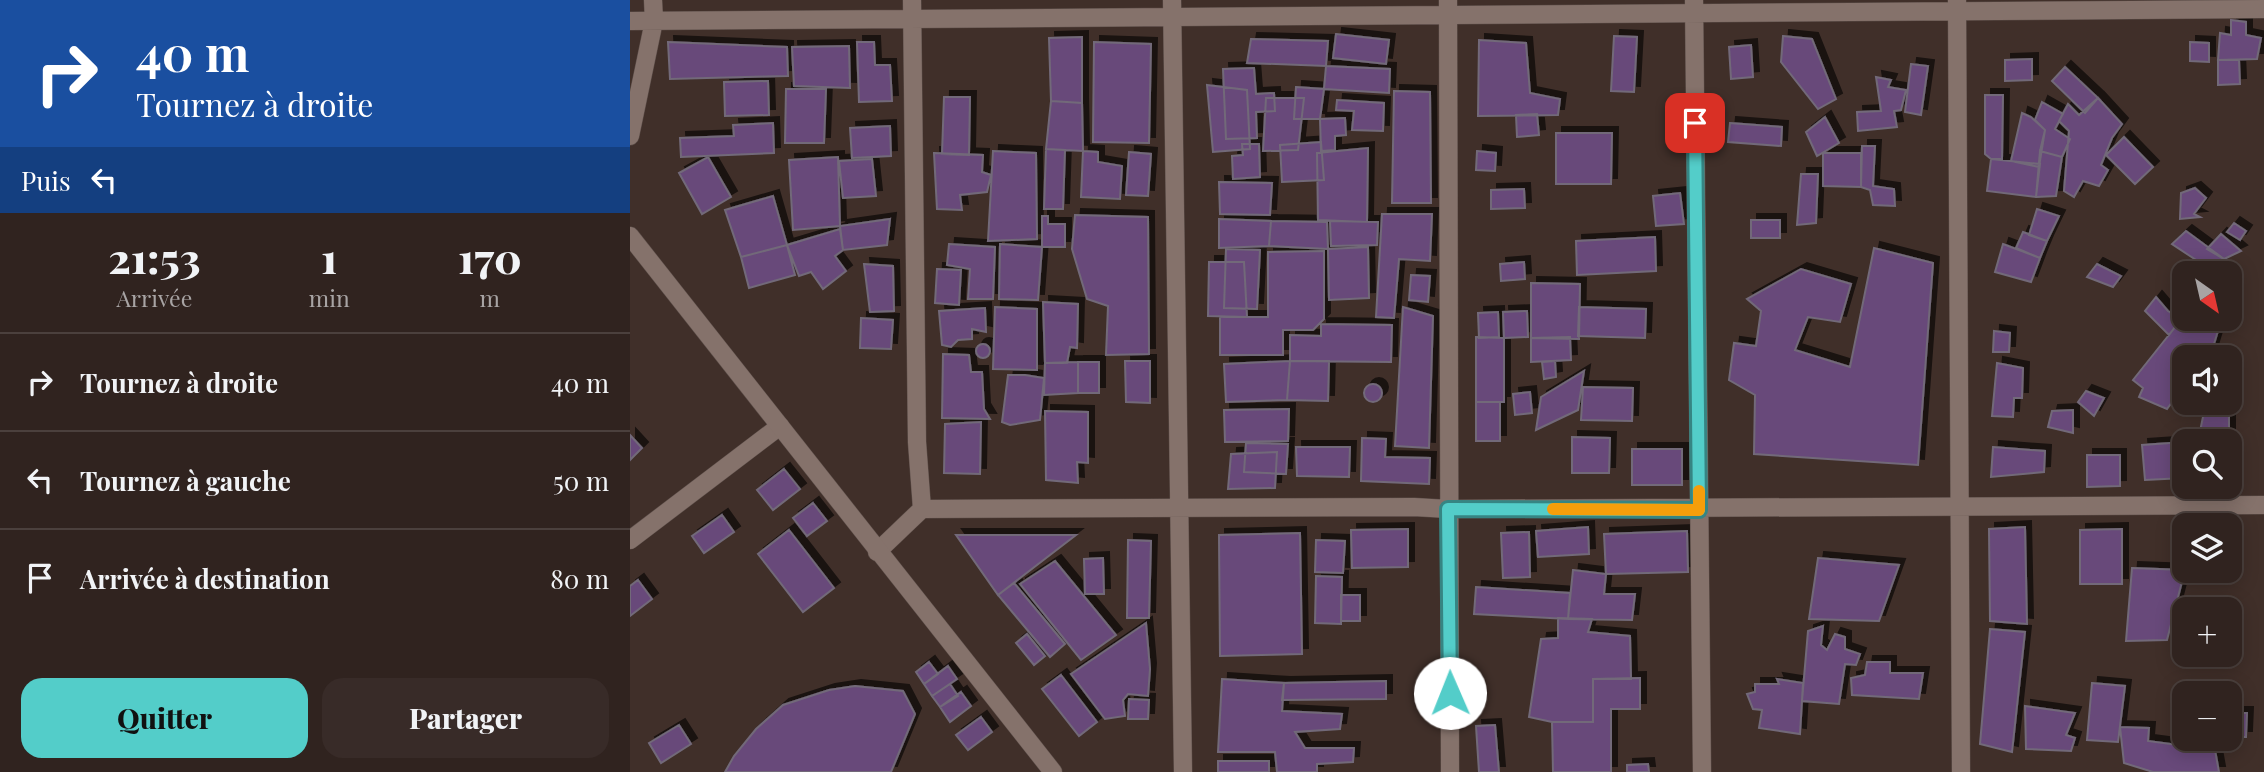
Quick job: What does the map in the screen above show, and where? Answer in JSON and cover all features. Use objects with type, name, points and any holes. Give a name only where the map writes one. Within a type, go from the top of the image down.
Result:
[{"type":"street","points":[[630,136],[654,21],[653,0]]},
{"type":"street","points":[[912,0],[917,442],[922,509]]},
{"type":"street","points":[[630,21],[913,19],[1172,8],[1957,6],[2264,9]]},
{"type":"street","points":[[1957,6],[1961,772]]},
{"type":"street","points":[[1448,7],[1450,772]]},
{"type":"street","points":[[1694,7],[1702,772]]},
{"type":"street","points":[[1172,8],[1183,772]]},
{"type":"street","points":[[630,236],[1053,772]]},
{"type":"street","points":[[630,540],[780,426]]},
{"type":"street","points":[[877,552],[922,509],[1413,507],[1699,510],[2264,505]]},
{"type":"building","points":[[2231,20],[2246,22],[2246,35],[2261,38],[2257,59],[2218,60],[2220,33],[2231,35]]},
{"type":"building","points":[[1336,34],[1389,40],[1386,64],[1333,58]]},
{"type":"building","points":[[1614,36],[1637,37],[1634,92],[1611,91]]},
{"type":"building","points":[[1783,36],[1812,39],[1836,99],[1818,109],[1781,62]]},
{"type":"building","points":[[1082,37],[1082,103],[1051,101],[1049,38]]},
{"type":"building","points":[[1251,39],[1328,41],[1326,66],[1247,63]]},
{"type":"building","points":[[1479,40],[1526,43],[1530,93],[1560,99],[1558,115],[1478,116]]},
{"type":"building","points":[[668,42],[787,47],[788,76],[670,79]]},
{"type":"building","points":[[857,42],[874,42],[875,65],[890,65],[892,101],[859,102]]},
{"type":"building","points":[[1094,42],[1151,44],[1149,143],[1093,142]]},
{"type":"building","points":[[2190,42],[2209,43],[2209,62],[2190,61]]},
{"type":"building","points":[[1751,45],[1753,77],[1731,79],[1729,47]]},
{"type":"building","points":[[849,46],[850,88],[794,86],[792,47]]},
{"type":"building","points":[[2032,59],[2032,80],[2005,81],[2005,60]]},
{"type":"building","points":[[2218,60],[2239,60],[2240,84],[2218,85]]},
{"type":"building","points":[[1911,64],[1928,66],[1921,115],[1905,112]]},
{"type":"building","points":[[1326,66],[1390,69],[1389,93],[1324,89]]},
{"type":"building","points":[[2065,67],[2098,98],[2085,113],[2052,81]]},
{"type":"building","points":[[1254,68],[1256,94],[1274,93],[1275,111],[1256,112],[1257,138],[1226,139],[1223,69]]},
{"type":"building","points":[[1876,77],[1891,80],[1888,87],[1906,90],[1901,110],[1894,111],[1897,127],[1858,131],[1857,112],[1881,111]]},
{"type":"building","points":[[768,81],[769,115],[725,116],[724,82]]},
{"type":"building","points":[[1207,85],[1247,90],[1250,149],[1213,152]]},
{"type":"building","points":[[1296,87],[1324,89],[1320,119],[1294,119]]},
{"type":"building","points":[[786,89],[826,89],[824,143],[785,143]]},
{"type":"building","points":[[1394,91],[1430,92],[1431,203],[1392,203]]},
{"type":"building","points":[[1985,95],[2003,95],[2002,159],[1991,159],[1985,154]]},
{"type":"building","points":[[944,97],[970,97],[969,155],[942,154]]},
{"type":"building","points":[[1266,98],[1304,98],[1298,150],[1263,151]]},
{"type":"building","points":[[2098,98],[2122,124],[2112,138],[2101,165],[2108,170],[2099,186],[2083,181],[2074,197],[2064,191],[2069,131],[2059,121],[2068,104],[2079,115]]},
{"type":"building","points":[[1337,100],[1384,103],[1383,131],[1352,130],[1354,111],[1336,110]]},
{"type":"building","points":[[1051,101],[1082,103],[1083,151],[1046,149]]},
{"type":"building","points":[[2042,102],[2063,114],[2055,129],[2070,139],[2062,157],[2040,151],[2045,130],[2035,120]]},
{"type":"building","points":[[2022,113],[2031,117],[2045,130],[2039,167],[2011,161]]},
{"type":"building","points":[[1537,114],[1539,135],[1517,137],[1516,115]]},
{"type":"building","points":[[1825,117],[1839,143],[1817,156],[1806,132]]},
{"type":"building","points":[[1345,118],[1346,135],[1335,136],[1335,150],[1321,151],[1320,119]]},
{"type":"building","points":[[773,123],[774,153],[681,157],[680,138],[734,136],[733,125]]},
{"type":"building","points":[[1730,123],[1782,127],[1781,146],[1728,142]]},
{"type":"building","points":[[890,126],[891,156],[852,158],[850,128]]},
{"type":"building","points":[[1556,133],[1612,133],[1611,184],[1556,184]]},
{"type":"building","points":[[2124,137],[2153,167],[2135,184],[2106,155]]},
{"type":"building","points":[[1321,142],[1324,180],[1282,182],[1280,145]]},
{"type":"building","points":[[1242,144],[1259,144],[1260,177],[1233,179],[1232,156],[1243,155]]},
{"type":"building","points":[[1862,146],[1875,146],[1873,186],[1894,189],[1895,206],[1873,205],[1870,190],[1861,187]]},
{"type":"building","points":[[1368,148],[1367,222],[1318,220],[1317,153]]},
{"type":"building","points":[[1046,149],[1065,150],[1063,209],[1044,209]]},
{"type":"building","points":[[993,151],[1036,153],[1037,239],[988,241]]},
{"type":"building","points":[[1083,151],[1098,152],[1098,162],[1122,166],[1120,199],[1081,197]]},
{"type":"building","points":[[1477,151],[1496,153],[1495,171],[1476,170]]},
{"type":"building","points":[[2040,151],[2062,157],[2056,196],[2036,197]]},
{"type":"building","points":[[1129,152],[1151,154],[1148,196],[1126,195]]},
{"type":"building","points":[[934,153],[983,155],[982,172],[991,175],[987,192],[960,195],[962,210],[937,209]]},
{"type":"building","points":[[1823,153],[1861,153],[1861,187],[1823,186]]},
{"type":"building","points":[[708,157],[731,197],[702,214],[679,173]]},
{"type":"building","points":[[838,157],[840,226],[793,230],[789,160]]},
{"type":"building","points":[[872,159],[876,196],[843,198],[839,161]]},
{"type":"building","points":[[1991,159],[2040,164],[2036,197],[1987,191]]},
{"type":"building","points":[[1801,174],[1818,174],[1816,223],[1797,225]]},
{"type":"building","points":[[1219,182],[1272,183],[1270,215],[1220,214]]},
{"type":"building","points":[[2195,188],[2206,198],[2194,214],[2200,217],[2180,219],[2181,193]]},
{"type":"building","points":[[1524,189],[1525,208],[1491,209],[1491,190]]},
{"type":"building","points":[[1680,193],[1684,224],[1656,226],[1653,196]]},
{"type":"building","points":[[773,196],[787,245],[741,257],[725,210]]},
{"type":"building","points":[[2037,209],[2059,216],[2047,241],[2029,235]]},
{"type":"building","points":[[1382,214],[1432,214],[1430,261],[1399,259],[1394,318],[1376,317]]},
{"type":"building","points":[[1075,215],[1148,217],[1149,354],[1106,355],[1108,306],[1087,299],[1072,249]]},
{"type":"building","points":[[1042,216],[1048,216],[1048,224],[1065,224],[1065,247],[1042,247]]},
{"type":"building","points":[[890,219],[887,245],[843,250],[840,226]]},
{"type":"building","points":[[1219,219],[1271,221],[1269,246],[1219,248]]},
{"type":"building","points":[[1751,220],[1780,220],[1780,238],[1751,238]]},
{"type":"building","points":[[1271,221],[1327,222],[1328,249],[1269,246]]},
{"type":"building","points":[[1330,221],[1378,222],[1377,245],[1331,246]]},
{"type":"building","points":[[2234,223],[2246,231],[2240,240],[2227,232]]},
{"type":"building","points":[[840,229],[843,250],[835,256],[846,271],[823,289],[811,272],[799,276],[787,245]]},
{"type":"building","points":[[2186,231],[2224,259],[2198,261],[2172,244]]},
{"type":"building","points":[[2023,232],[2047,241],[2040,258],[2016,248]]},
{"type":"building","points":[[2221,234],[2241,251],[2224,259],[2207,249]]},
{"type":"building","points":[[1655,237],[1656,271],[1577,275],[1576,241]]},
{"type":"building","points":[[949,244],[995,247],[993,299],[968,299],[970,269],[947,265]]},
{"type":"building","points":[[1000,244],[1042,247],[1038,300],[999,299]]},
{"type":"building","points":[[2003,244],[2040,258],[2031,282],[1995,272]]},
{"type":"building","points":[[787,245],[795,275],[749,288],[741,257]]},
{"type":"building","points":[[1368,247],[1369,298],[1329,300],[1328,249]]},
{"type":"building","points":[[1874,248],[1933,263],[1918,465],[1754,454],[1755,395],[1729,380],[1734,343],[1756,346],[1761,311],[1747,299],[1801,269],[1851,284],[1840,322],[1808,317],[1795,350],[1850,367]]},
{"type":"building","points":[[1226,249],[1260,250],[1257,309],[1224,308]]},
{"type":"building","points":[[1324,251],[1324,319],[1313,330],[1283,330],[1283,355],[1220,355],[1220,317],[1268,317],[1268,252]]},
{"type":"building","points":[[1209,262],[1244,262],[1247,317],[1208,316]]},
{"type":"building","points":[[1524,262],[1525,279],[1501,281],[1500,264]]},
{"type":"building","points":[[864,264],[893,266],[894,311],[870,312]]},
{"type":"building","points":[[2097,264],[2121,276],[2113,287],[2087,277]]},
{"type":"building","points":[[937,269],[961,270],[959,305],[935,303]]},
{"type":"building","points":[[1411,275],[1430,276],[1428,302],[1409,300]]},
{"type":"building","points":[[1531,283],[1580,284],[1579,339],[1531,338]]},
{"type":"building","points":[[2156,297],[2172,313],[2172,331],[2169,335],[2145,311]]},
{"type":"building","points":[[1043,302],[1078,304],[1077,348],[1070,347],[1067,363],[1045,363]]},
{"type":"building","points":[[995,307],[1037,309],[1037,370],[993,369]]},
{"type":"building","points":[[1403,307],[1433,316],[1429,448],[1395,446]]},
{"type":"building","points":[[1579,307],[1646,309],[1645,338],[1578,336]]},
{"type":"building","points":[[985,308],[986,332],[972,329],[972,339],[958,340],[951,347],[942,345],[939,311]]},
{"type":"building","points":[[1527,311],[1528,337],[1504,338],[1503,312]]},
{"type":"building","points":[[1498,312],[1499,337],[1479,338],[1478,313]]},
{"type":"building","points":[[861,318],[893,320],[891,349],[860,348]]},
{"type":"building","points":[[1321,324],[1392,325],[1391,362],[1290,361],[1290,335],[1321,336]]},
{"type":"building","points":[[1994,331],[2010,333],[2009,352],[1993,352]]},
{"type":"building","points":[[2172,331],[2218,331],[2214,345],[2172,345],[2172,402],[2167,409],[2139,397],[2143,388],[2133,380]]},
{"type":"building","points":[[1476,337],[1504,338],[1504,402],[1476,402]]},
{"type":"building","points":[[1570,337],[1571,360],[1531,362],[1531,338]]},
{"type":"building","points":[[980,344],[986,344],[990,351],[986,358],[980,358],[976,354],[976,348]]},
{"type":"building","points":[[943,354],[969,355],[971,372],[982,372],[984,409],[990,419],[942,418]]},
{"type":"building","points":[[1125,361],[1150,361],[1150,403],[1126,402]]},
{"type":"building","points":[[1290,361],[1329,361],[1328,401],[1287,400]]},
{"type":"building","points":[[1290,361],[1287,400],[1226,402],[1224,364]]},
{"type":"building","points":[[1555,361],[1556,377],[1544,379],[1542,362]]},
{"type":"building","points":[[1078,362],[1078,393],[1044,395],[1045,363]]},
{"type":"building","points":[[1078,362],[1099,362],[1099,393],[1078,393]]},
{"type":"building","points":[[1997,363],[2023,368],[2022,398],[2014,398],[2013,417],[1992,416]]},
{"type":"building","points":[[1584,371],[1578,410],[1536,430],[1541,397]]},
{"type":"building","points":[[1008,375],[1044,378],[1040,420],[1010,425],[1002,422]]},
{"type":"building","points":[[1373,384],[1379,387],[1382,393],[1379,399],[1373,402],[1367,399],[1364,393],[1367,387]]},
{"type":"building","points":[[1583,387],[1633,388],[1632,421],[1581,420]]},
{"type":"building","points":[[2086,391],[2104,398],[2094,416],[2078,402]]},
{"type":"building","points":[[1530,392],[1532,413],[1515,415],[1513,394]]},
{"type":"building","points":[[1476,402],[1500,402],[1500,441],[1476,441]]},
{"type":"building","points":[[1289,409],[1288,441],[1225,442],[1224,410]]},
{"type":"building","points":[[2073,410],[2073,433],[2048,427],[2052,411]]},
{"type":"building","points":[[1045,411],[1088,412],[1088,463],[1077,462],[1078,483],[1046,480]]},
{"type":"building","points":[[2203,415],[2229,415],[2229,429],[2200,429]]},
{"type":"building","points":[[981,422],[980,474],[944,473],[945,424]]},
{"type":"building","points":[[630,435],[642,448],[630,460]]},
{"type":"building","points":[[1572,437],[1610,438],[1609,473],[1572,473]]},
{"type":"building","points":[[1362,438],[1386,439],[1385,457],[1430,458],[1429,484],[1361,481]]},
{"type":"building","points":[[1246,443],[1288,444],[1286,474],[1244,472]]},
{"type":"building","points":[[2172,443],[2172,479],[2145,480],[2142,445]]},
{"type":"building","points":[[1296,447],[1350,447],[1349,477],[1297,476]]},
{"type":"building","points":[[1993,447],[2045,451],[2044,472],[1991,477]]},
{"type":"building","points":[[1632,449],[1682,449],[1682,485],[1632,485]]},
{"type":"building","points":[[1277,452],[1275,488],[1228,489],[1231,454]]},
{"type":"building","points":[[2087,455],[2120,455],[2120,486],[2087,487]]},
{"type":"building","points":[[784,469],[800,489],[773,510],[757,490]]},
{"type":"building","points":[[813,503],[827,521],[807,536],[793,518]]},
{"type":"building","points":[[722,515],[734,532],[704,553],[692,536]]},
{"type":"building","points":[[1588,527],[1589,554],[1538,557],[1536,531]]},
{"type":"building","points":[[2025,527],[2027,624],[1990,621],[1989,529]]},
{"type":"building","points":[[1408,529],[1408,567],[1352,568],[1351,530]]},
{"type":"building","points":[[2122,529],[2122,584],[2080,584],[2080,530]]},
{"type":"building","points":[[789,530],[834,588],[803,612],[758,554]]},
{"type":"building","points":[[1687,531],[1688,572],[1606,574],[1604,534]]},
{"type":"building","points":[[1529,532],[1530,577],[1503,578],[1501,533]]},
{"type":"building","points":[[1300,533],[1302,654],[1220,656],[1219,535]]},
{"type":"building","points":[[956,535],[1076,535],[998,595]]},
{"type":"building","points":[[1128,540],[1151,541],[1149,618],[1127,618]]},
{"type":"building","points":[[1316,540],[1345,541],[1343,573],[1315,572]]},
{"type":"building","points":[[1103,558],[1104,594],[1085,594],[1084,559]]},
{"type":"building","points":[[1818,558],[1899,565],[1879,621],[1809,619]]},
{"type":"building","points":[[1055,561],[1116,635],[1081,660],[1020,584]]},
{"type":"building","points":[[2132,568],[2172,570],[2172,583],[2182,583],[2178,597],[2172,597],[2172,621],[2167,640],[2126,641]]},
{"type":"building","points":[[1573,570],[1606,574],[1604,594],[1635,594],[1632,620],[1568,619]]},
{"type":"building","points":[[1316,576],[1342,577],[1341,624],[1315,623]]},
{"type":"building","points":[[638,580],[652,599],[630,616],[630,586]]},
{"type":"building","points":[[1014,583],[1065,644],[1050,657],[998,595]]},
{"type":"building","points":[[1476,587],[1570,593],[1568,619],[1474,614]]},
{"type":"building","points":[[1341,595],[1360,595],[1360,621],[1341,621]]},
{"type":"building","points":[[1558,618],[1592,619],[1588,632],[1630,636],[1631,679],[1593,679],[1593,722],[1552,722],[1529,717],[1541,639],[1558,638]]},
{"type":"building","points":[[1146,623],[1150,669],[1148,696],[1128,694],[1123,700],[1125,716],[1105,719],[1071,674]]},
{"type":"building","points":[[1823,626],[1821,645],[1827,650],[1835,634],[1845,637],[1845,649],[1860,654],[1856,665],[1845,664],[1839,704],[1802,701],[1808,631]]},
{"type":"building","points":[[1990,629],[2025,632],[2012,752],[1980,744]]},
{"type":"building","points":[[1027,634],[1045,656],[1034,665],[1016,643]]},
{"type":"building","points":[[929,662],[938,674],[924,684],[916,672]]},
{"type":"building","points":[[1867,662],[1890,662],[1890,673],[1923,673],[1919,699],[1852,695],[1851,678],[1865,675]]},
{"type":"building","points":[[948,666],[957,679],[932,696],[924,684]]},
{"type":"building","points":[[1061,675],[1097,722],[1079,736],[1042,689]]},
{"type":"building","points":[[1640,678],[1640,709],[1611,709],[1611,772],[1553,772],[1552,722],[1593,722],[1593,679]]},
{"type":"building","points":[[1222,679],[1284,683],[1282,711],[1342,714],[1340,729],[1295,732],[1305,748],[1354,748],[1353,762],[1317,764],[1317,772],[1277,772],[1275,752],[1218,752]]},
{"type":"building","points":[[1777,679],[1803,683],[1800,734],[1759,728],[1762,710],[1753,709],[1747,694],[1755,692],[1755,684],[1779,684]]},
{"type":"building","points":[[1386,681],[1386,699],[1282,700],[1284,683]]},
{"type":"building","points":[[2092,683],[2125,686],[2118,742],[2087,740]]},
{"type":"building","points":[[950,684],[958,696],[940,707],[932,696]]},
{"type":"building","points":[[855,686],[903,691],[915,714],[891,772],[725,772],[756,729],[783,705],[829,690]]},
{"type":"building","points":[[961,692],[971,706],[950,722],[940,707]]},
{"type":"building","points":[[1129,699],[1149,700],[1148,719],[1128,719]]},
{"type":"building","points":[[2025,706],[2075,713],[2066,735],[2075,738],[2071,751],[2026,749]]},
{"type":"building","points":[[2242,713],[2247,713],[2246,737],[2242,737]]},
{"type":"building","points":[[981,717],[992,732],[968,750],[956,735]]},
{"type":"building","points":[[679,725],[691,744],[661,763],[649,743]]},
{"type":"building","points":[[1495,725],[1499,772],[1479,772],[1476,726]]},
{"type":"building","points":[[2120,727],[2149,728],[2148,741],[2172,744],[2172,751],[2215,751],[2219,772],[2153,772],[2124,763]]},
{"type":"building","points":[[1218,761],[1269,761],[1269,772],[1218,772]]},
{"type":"building","points":[[1648,764],[1649,772],[1627,772],[1627,765]]},
{"type":"slow traffic","points":[[1553,509],[1699,510],[1699,491]]},
{"type":"route","points":[[1450,693],[1448,509],[1699,510],[1695,123]]}]
